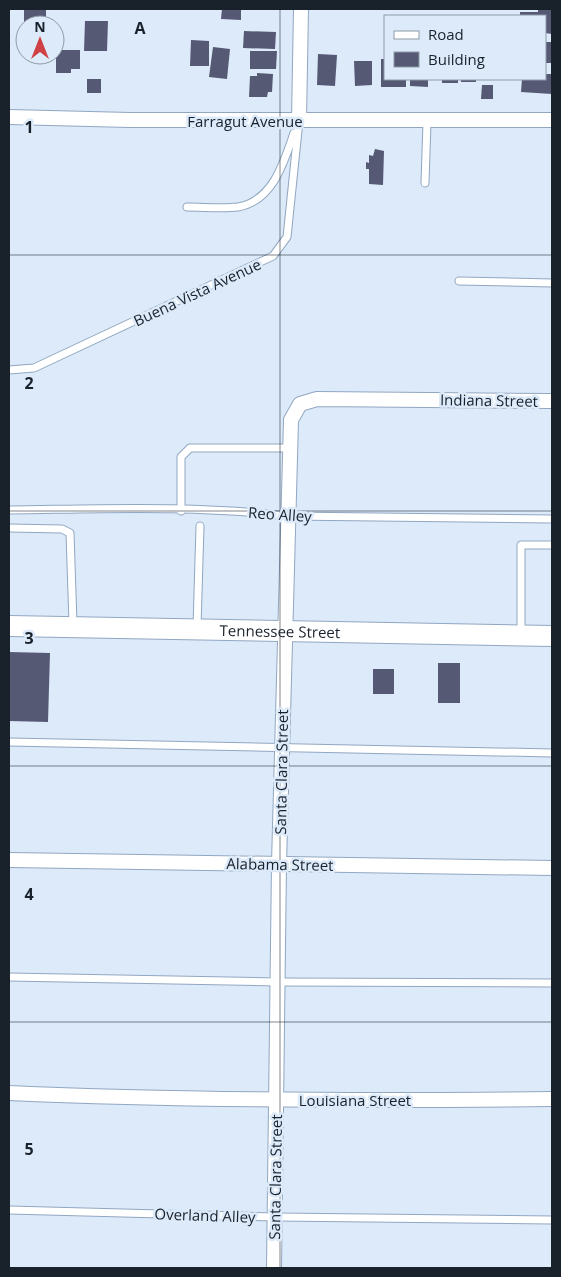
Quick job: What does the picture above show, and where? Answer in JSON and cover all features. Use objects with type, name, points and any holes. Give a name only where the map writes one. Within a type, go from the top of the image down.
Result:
[{"type":"main road","name":"Tennessee Street","points":[[9,626],[521,637],[552,636]]},
{"type":"street","points":[[299,121],[301,9]]},
{"type":"street","name":"Farragut Avenue","points":[[9,117],[426,122],[552,120]]},
{"type":"street","name":"Santa Clara Street","points":[[274,1268],[283,632],[290,420],[300,404],[317,399],[426,399]]},
{"type":"street","name":"Indiana Street","points":[[426,399],[552,401]]},
{"type":"street","name":"Alabama Street","points":[[9,860],[552,868]]},
{"type":"street","name":"Louisiana Street","points":[[9,1094],[276,1100],[552,1099]]},
{"type":"lane","points":[[187,207],[239,207],[262,195],[280,173],[299,121]]},
{"type":"lane","name":"Buena Vista Avenue","points":[[9,370],[34,368],[273,256],[287,237],[299,121]]},
{"type":"lane","points":[[425,183],[426,122]]},
{"type":"lane","points":[[459,281],[552,283]]},
{"type":"lane","points":[[181,511],[182,457],[190,448],[290,448]]},
{"type":"lane","name":"Reo Alley","points":[[9,510],[253,512],[287,516],[552,520]]},
{"type":"lane","points":[[197,630],[200,526]]},
{"type":"lane","points":[[9,528],[62,528],[70,532],[73,627]]},
{"type":"lane","points":[[521,637],[521,545],[552,545]]},
{"type":"lane","points":[[9,742],[552,752]]},
{"type":"lane","points":[[9,977],[277,982],[552,983]]},
{"type":"lane","name":"Overland Alley","points":[[9,1210],[275,1218],[552,1220]]},
{"type":"building","points":[[24,9],[46,9],[46,15],[24,15]]},
{"type":"building","points":[[222,9],[241,9],[241,20],[221,19]]},
{"type":"building","points":[[538,9],[552,9],[552,34],[546,33],[546,15],[520,15],[520,12],[538,12]]},
{"type":"building","points":[[85,21],[108,21],[107,51],[84,51]]},
{"type":"building","points":[[244,31],[276,32],[275,49],[243,48]]},
{"type":"building","points":[[191,40],[209,41],[209,66],[190,66]]},
{"type":"building","points":[[546,42],[552,42],[552,63],[546,63]]},
{"type":"building","points":[[213,47],[230,49],[227,79],[209,77]]},
{"type":"building","points":[[65,50],[80,50],[80,69],[71,69],[71,73],[56,73],[56,65],[65,65]]},
{"type":"building","points":[[250,51],[277,51],[276,69],[250,69]]},
{"type":"building","points":[[318,54],[337,55],[335,86],[317,85]]},
{"type":"building","points":[[381,59],[384,59],[384,80],[406,80],[406,87],[381,87]]},
{"type":"building","points":[[354,61],[372,61],[372,85],[355,86]]},
{"type":"building","points":[[257,73],[273,74],[272,92],[268,92],[267,97],[249,97],[250,76],[257,76]]},
{"type":"building","points":[[546,74],[552,74],[552,94],[521,92],[522,80],[546,80]]},
{"type":"building","points":[[87,79],[101,79],[101,93],[87,93]]},
{"type":"building","points":[[410,80],[428,80],[428,87],[410,86]]},
{"type":"building","points":[[442,80],[458,80],[458,83],[442,83]]},
{"type":"building","points":[[461,80],[476,80],[476,82],[461,82]]},
{"type":"building","points":[[482,85],[493,85],[493,99],[481,99]]},
{"type":"building","points":[[375,149],[384,151],[383,185],[369,184],[369,169],[366,169],[366,162],[369,163],[369,155],[373,156]]},
{"type":"building","points":[[9,652],[50,653],[48,722],[9,721]]},
{"type":"building","points":[[438,663],[460,663],[460,703],[438,703]]},
{"type":"building","points":[[373,669],[394,669],[394,694],[373,694]]}]
